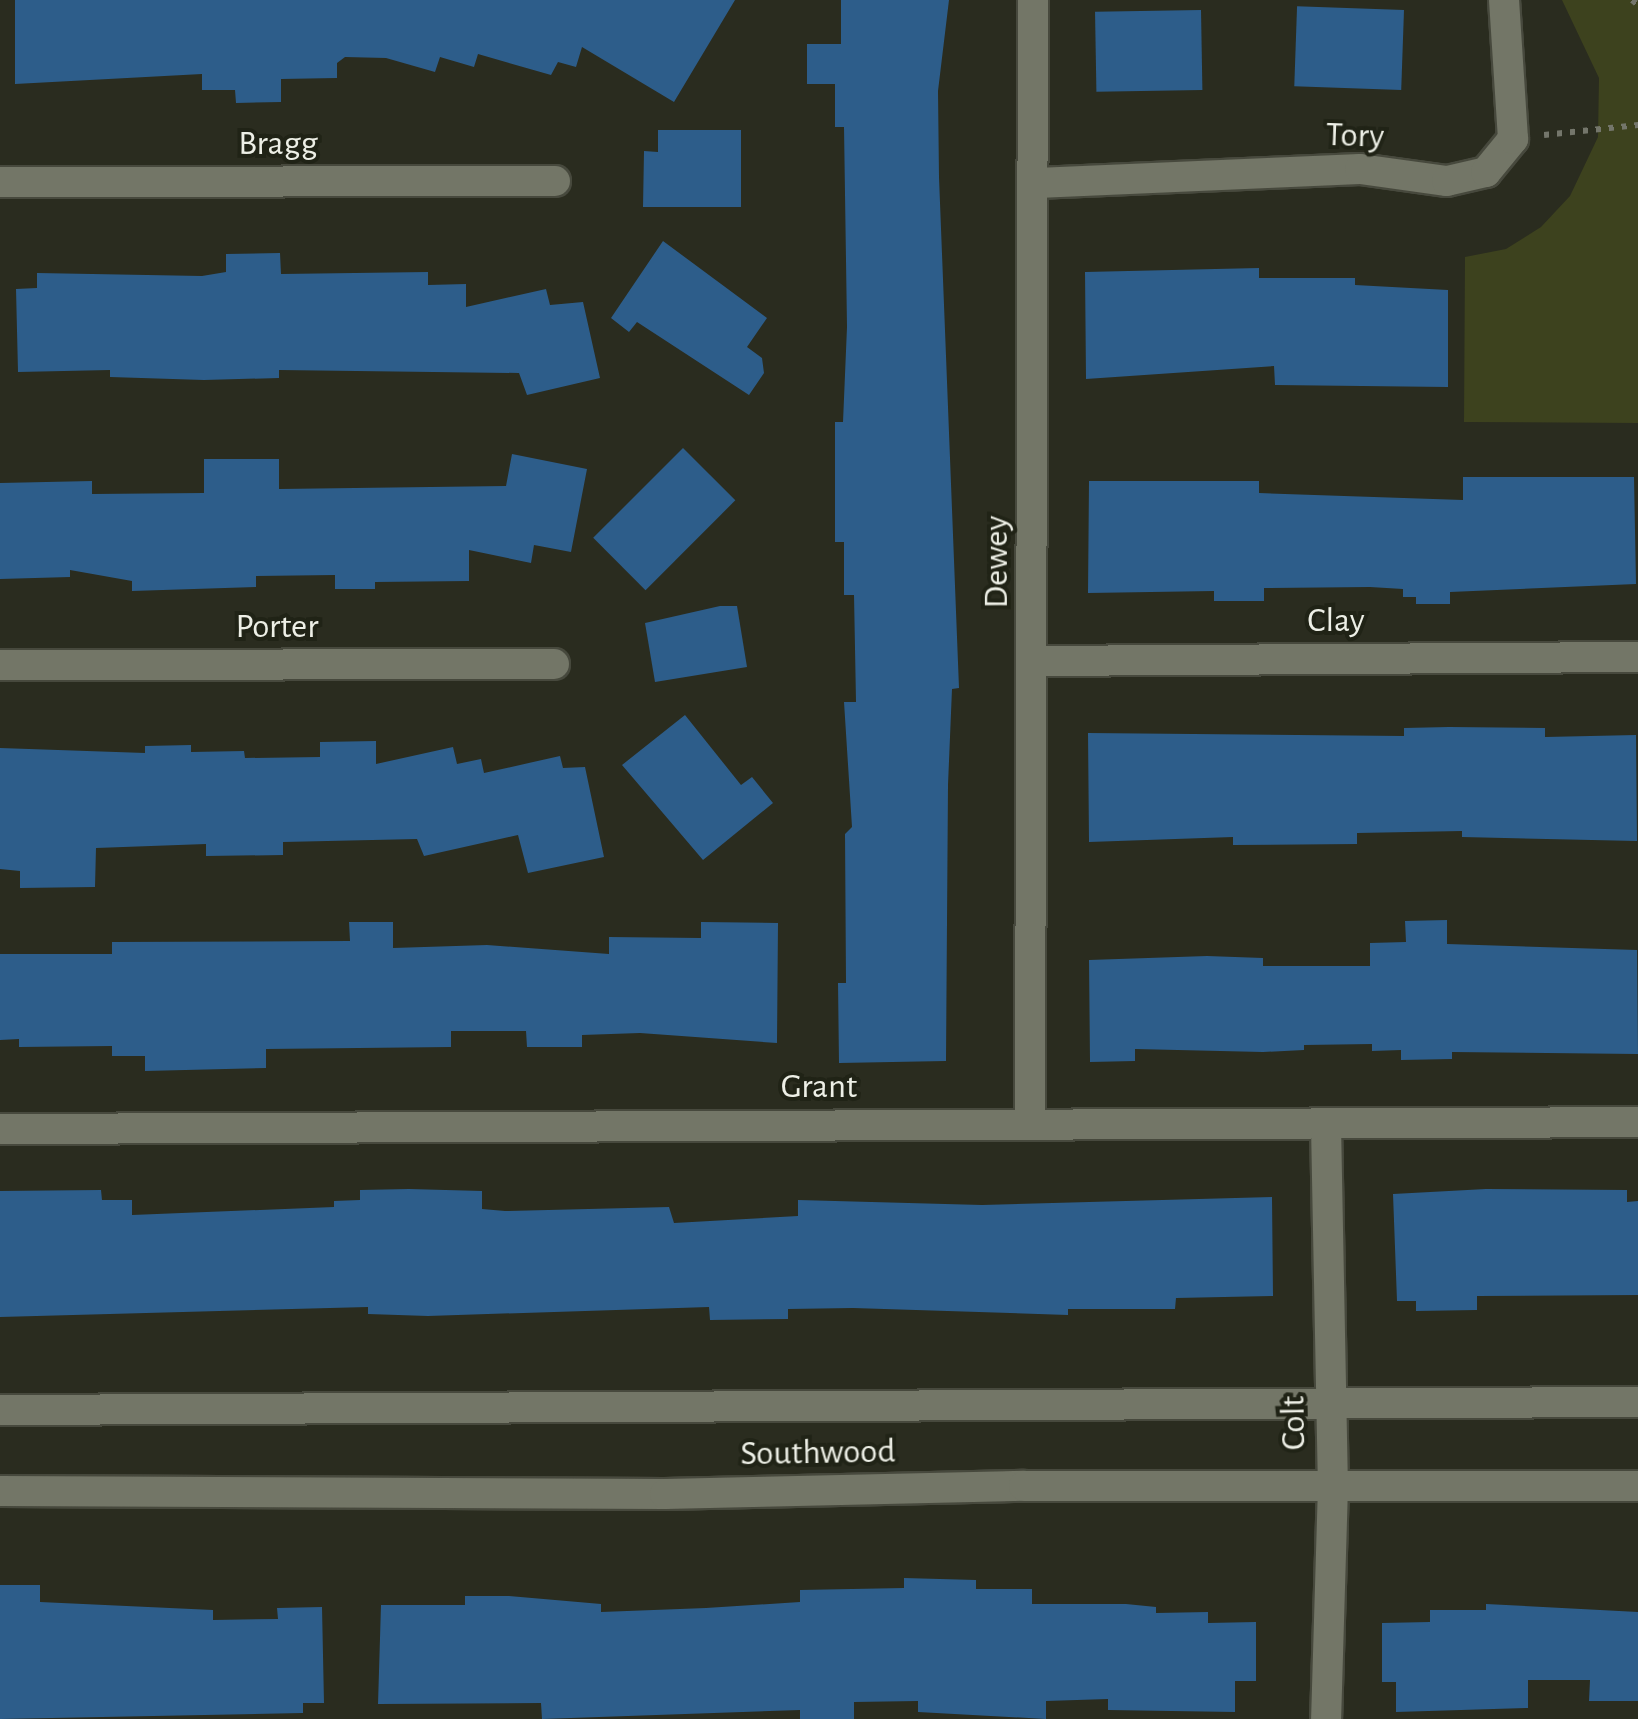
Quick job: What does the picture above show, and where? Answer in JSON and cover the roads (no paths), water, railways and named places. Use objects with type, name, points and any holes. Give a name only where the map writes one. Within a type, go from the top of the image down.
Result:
[{"type":"street","name":"Dewey","points":[[1030,1124],[1037,183],[1034,0]]},
{"type":"street","name":"Tory","points":[[1037,183],[1360,169],[1446,181],[1486,172],[1513,138],[1504,0]]},
{"type":"street","name":"Bragg","points":[[0,182],[556,180]]},
{"type":"street","name":"Clay","points":[[1034,661],[1638,657]]},
{"type":"street","name":"Porter","points":[[0,665],[554,664]]},
{"type":"street","name":"Grant","points":[[0,1129],[1638,1122]]},
{"type":"street","name":"Colt","points":[[1326,1125],[1332,1486],[1326,1719]]},
{"type":"street","name":"Southwood","points":[[0,1410],[1638,1402]]},
{"type":"street","name":"Southwood","points":[[0,1491],[666,1494],[1638,1486]]}]
